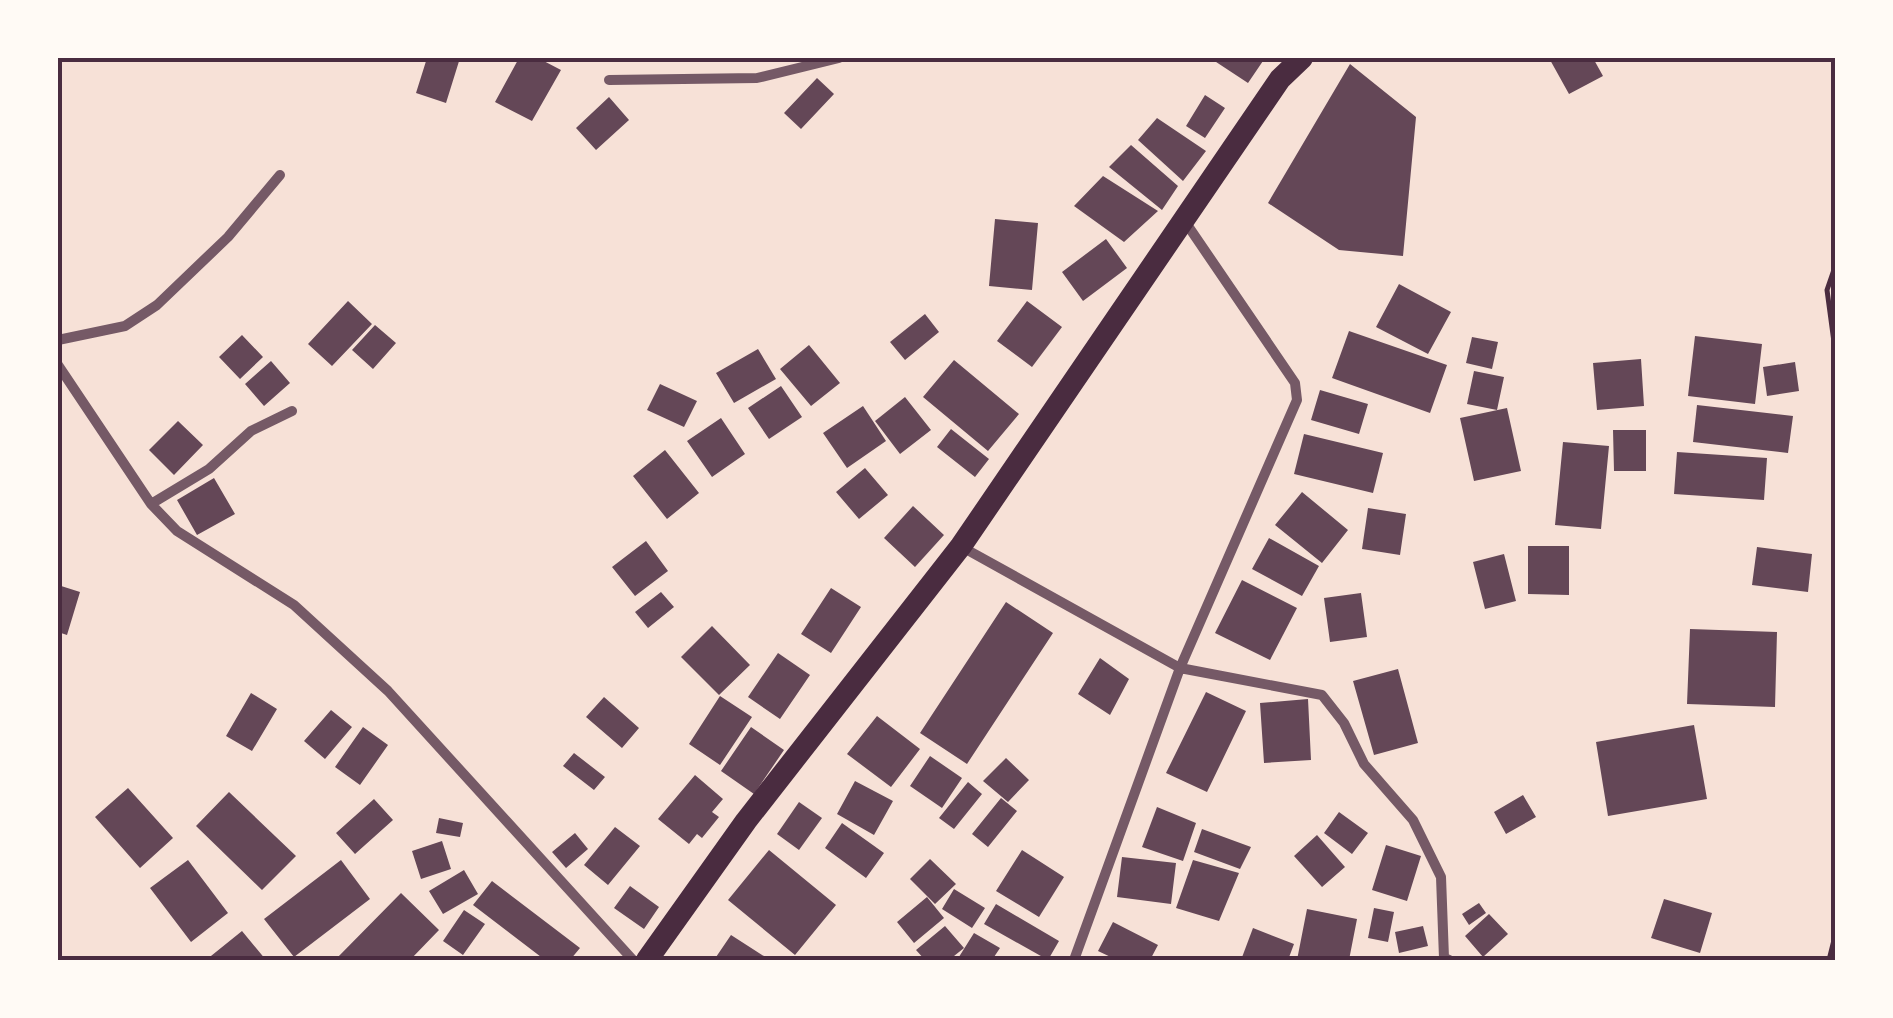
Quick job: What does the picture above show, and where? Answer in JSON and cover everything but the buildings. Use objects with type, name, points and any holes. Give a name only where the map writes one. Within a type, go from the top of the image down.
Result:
[{"type":"main road","points":[[647,960],[746,822],[961,546],[1280,79],[1302,58]]},
{"type":"street","points":[[609,80],[757,78],[839,58]]},
{"type":"street","points":[[58,340],[125,326],[157,305],[228,237],[280,175]]},
{"type":"street","points":[[1074,960],[1180,668],[1296,400],[1294,383],[1184,220]]},
{"type":"street","points":[[58,365],[151,504],[177,531],[294,605],[388,691],[634,960]]},
{"type":"street","points":[[151,504],[209,468],[251,431],[292,411]]},
{"type":"street","points":[[961,546],[1180,668],[1322,695],[1344,723],[1364,764],[1414,820],[1442,877],[1444,958],[1448,960]]},
{"type":"path","points":[[1836,264],[1827,290],[1836,357]]},
{"type":"path","points":[[1828,960],[1836,932]]},
{"type":"path","points":[[1568,960],[1580,960]]}]
